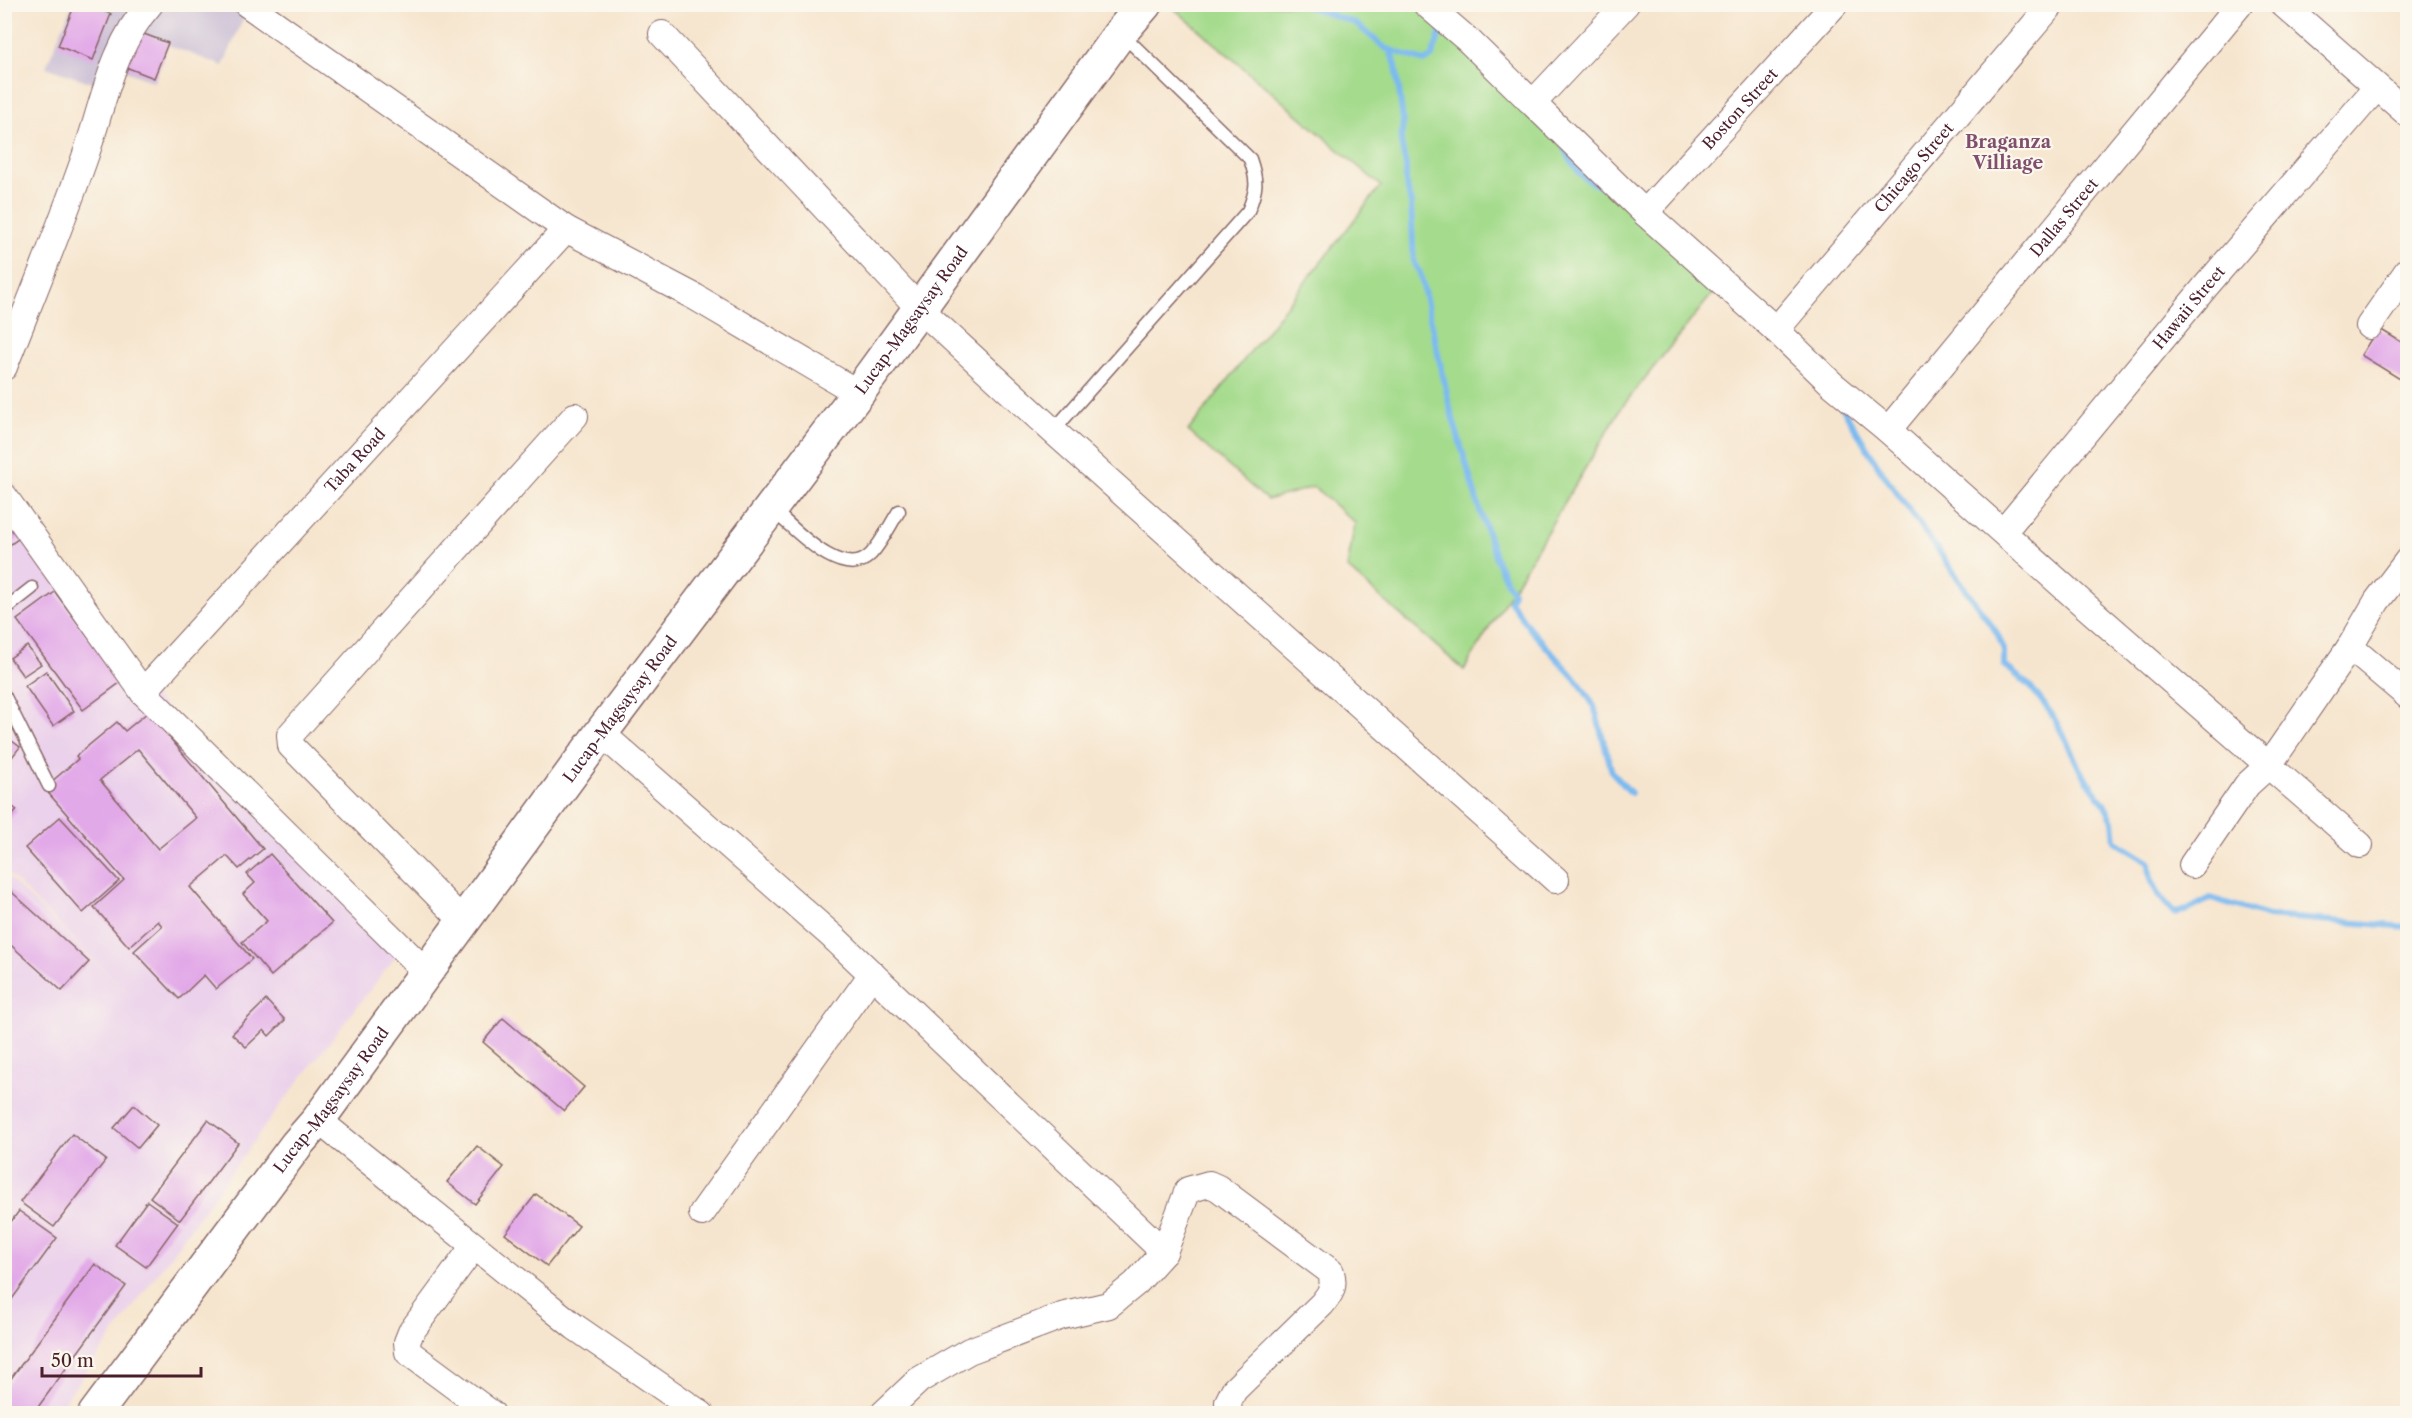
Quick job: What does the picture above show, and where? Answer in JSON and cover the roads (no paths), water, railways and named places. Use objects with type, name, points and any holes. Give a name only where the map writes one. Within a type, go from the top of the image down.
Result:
[{"type":"street","points":[[4,367],[85,155],[117,57],[138,18],[150,4]]},
{"type":"street","points":[[247,4],[566,230],[695,297],[858,393]]},
{"type":"street","name":"Lucap-Magsaysay Road","points":[[94,1413],[297,1144],[318,1120],[600,733],[858,393],[1120,33],[1144,4]]},
{"type":"street","points":[[1426,4],[1469,41],[1645,213],[1776,330],[1832,384],[2004,531],[2090,610],[2360,845]]},
{"type":"street","points":[[1533,103],[1626,4]]},
{"type":"street","name":"Boston Street","points":[[1645,213],[1835,4]]},
{"type":"street","name":"Chicago Street","points":[[1776,330],[2052,4]]},
{"type":"street","name":"Dallas Street","points":[[1888,430],[2240,4]]},
{"type":"street","points":[[2283,4],[2408,114]]},
{"type":"street","points":[[662,34],[919,308],[1556,880]]},
{"type":"street","name":"Hawaii Street","points":[[2004,531],[2206,286],[2377,87]]},
{"type":"street","name":"Taba Road","points":[[143,692],[566,230]]},
{"type":"street","points":[[2369,326],[2408,270]]},
{"type":"street","points":[[463,921],[291,746],[290,735],[575,416]]},
{"type":"street","points":[[4,496],[143,692],[426,972]]},
{"type":"street","points":[[2192,865],[2247,785],[2269,765],[2350,647],[2377,602],[2408,560]]},
{"type":"street","points":[[2350,647],[2408,696]]},
{"type":"street","points":[[600,733],[872,974],[1164,1252]]},
{"type":"street","points":[[702,1213],[872,974]]},
{"type":"street","points":[[318,1120],[575,1328],[701,1413]]},
{"type":"street","points":[[883,1413],[919,1380],[969,1351],[1062,1316],[1109,1305],[1136,1283],[1164,1252],[1188,1190],[1209,1184],[1218,1188],[1331,1272],[1334,1283],[1332,1292],[1322,1304],[1234,1390],[1228,1402],[1229,1413]]},
{"type":"street","points":[[474,1246],[411,1332],[407,1347],[408,1352],[492,1413]]},
{"type":"lane","points":[[1053,430],[1248,211],[1257,190],[1256,176],[1250,159],[1120,33]]},
{"type":"lane","points":[[771,508],[827,556],[847,564],[862,561],[871,554],[899,512]]},
{"type":"lane","points":[[4,610],[32,588]]},
{"type":"lane","points":[[4,695],[49,786]]},
{"type":"waterway","points":[[1300,4],[1355,23],[1385,48],[1424,61],[1432,57],[1442,28]]},
{"type":"waterway","points":[[1389,49],[1396,65],[1403,121],[1401,143],[1411,203],[1414,264],[1420,273],[1451,412],[1480,511],[1496,559],[1513,592],[1510,601],[1530,629],[1580,684],[1594,706],[1612,772],[1631,793]]},
{"type":"waterway","points":[[1565,150],[1586,179],[1606,187]]},
{"type":"waterway","points":[[1840,404],[1880,469],[1997,633],[2004,650],[2004,665],[2030,686],[2051,713],[2080,770],[2103,802],[2113,821],[2115,841],[2149,862],[2149,870],[2156,890],[2174,913],[2188,910],[2211,898],[2268,916],[2408,927]]},
{"type":"district","name":"Braganza Villiage","points":[[2008,152]]}]
